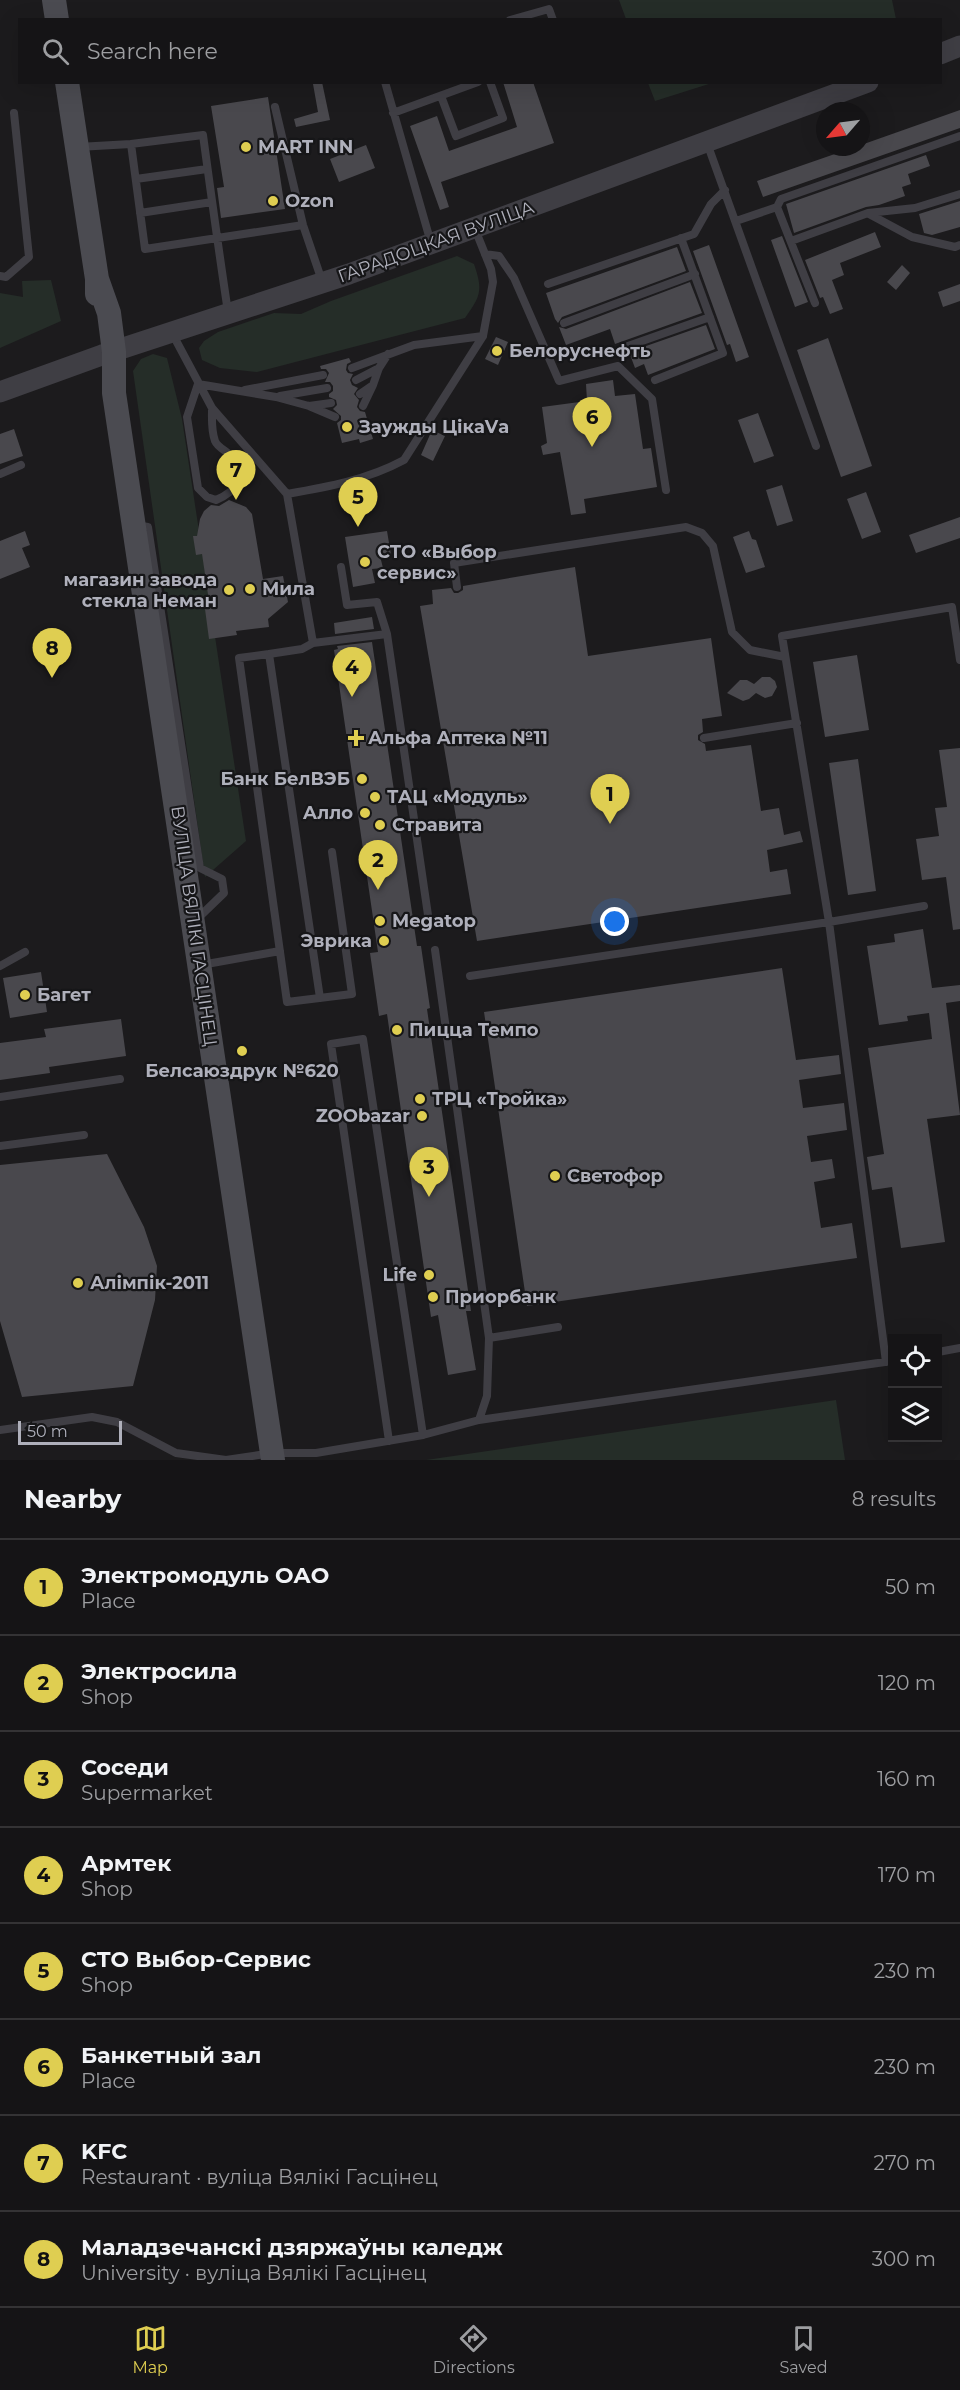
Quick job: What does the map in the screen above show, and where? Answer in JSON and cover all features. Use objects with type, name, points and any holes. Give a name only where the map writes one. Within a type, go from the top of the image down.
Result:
[{"type":"main road","points":[[54,0],[57,18]]},
{"type":"main road","name":"ВУЛІЦА ВЯЛІКІ ГАСЦІНЕЦ","points":[[67,84],[97,279],[97,316],[108,353],[273,1456]]},
{"type":"street","points":[[942,53],[960,46]]},
{"type":"street","name":"ГАРАДОЦКАЯ ВУЛІЦА","points":[[0,392],[108,353],[349,274],[863,84]]},
{"type":"lane","points":[[517,18],[549,9],[552,18]]},
{"type":"lane","points":[[386,84],[431,243]]},
{"type":"lane","points":[[393,113],[473,84]]},
{"type":"lane","points":[[441,96],[456,136],[504,118],[491,84]]},
{"type":"lane","points":[[275,107],[303,225],[322,281]]},
{"type":"lane","points":[[0,276],[6,277],[29,257],[14,113]]},
{"type":"lane","points":[[76,147],[131,144],[202,135],[228,313]]},
{"type":"lane","points":[[736,221],[777,207],[781,199],[960,136]]},
{"type":"lane","points":[[707,143],[816,446]]},
{"type":"lane","points":[[131,144],[145,249],[303,225]]},
{"type":"lane","points":[[136,179],[207,169]]},
{"type":"lane","points":[[548,284],[694,234],[711,204],[725,190]]},
{"type":"lane","points":[[791,241],[868,213],[915,208],[960,194]]},
{"type":"lane","points":[[140,213],[212,202]]},
{"type":"lane","points":[[777,207],[815,303]]},
{"type":"lane","points":[[868,213],[912,237],[955,247],[960,245]]},
{"type":"lane","points":[[286,494],[343,484],[404,460],[483,336],[493,282],[475,228]]},
{"type":"lane","points":[[655,380],[723,353],[681,238]]},
{"type":"lane","points":[[485,254],[499,256],[514,278],[559,381],[618,366],[652,399],[666,490]]},
{"type":"lane","points":[[564,323],[695,274]]},
{"type":"lane","points":[[628,346],[710,317]]},
{"type":"lane","points":[[171,333],[212,408],[286,494],[314,643]]},
{"type":"lane","points":[[352,368],[414,345],[483,336]]},
{"type":"lane","points":[[363,406],[374,385],[379,368],[388,354]]},
{"type":"lane","points":[[356,380],[379,368]]},
{"type":"lane","points":[[235,391],[323,375]]},
{"type":"lane","points":[[198,384],[276,397],[309,406],[335,417]]},
{"type":"lane","points":[[198,384],[187,417],[198,488],[207,497],[216,500],[231,494],[239,482],[237,467],[232,457],[216,444],[212,429],[212,408]]},
{"type":"lane","points":[[360,394],[374,385]]},
{"type":"lane","points":[[276,397],[327,388]]},
{"type":"lane","points":[[309,406],[331,403]]},
{"type":"lane","points":[[0,474],[21,465]]},
{"type":"lane","points":[[134,525],[148,526],[200,868],[222,879],[224,893],[194,921]]},
{"type":"lane","points":[[457,587],[454,563],[687,527],[702,533],[713,546],[732,632],[750,650],[785,657]]},
{"type":"lane","points":[[341,567],[347,605],[377,602],[387,634],[428,915]]},
{"type":"lane","points":[[888,1354],[829,922],[782,636],[956,606],[960,660]]},
{"type":"lane","points":[[332,852],[352,994],[287,1002],[238,658],[302,649],[314,643],[387,634]]},
{"type":"lane","points":[[269,654],[320,998]]},
{"type":"lane","points":[[704,738],[797,723]]},
{"type":"lane","points":[[470,976],[924,906]]},
{"type":"lane","points":[[435,950],[489,1338],[488,1396],[479,1420]]},
{"type":"lane","points":[[199,965],[280,951]]},
{"type":"lane","points":[[0,966],[25,952]]},
{"type":"lane","points":[[389,1441],[331,1044],[363,1039],[423,1435]]},
{"type":"lane","points":[[0,1096],[120,1079]]},
{"type":"lane","points":[[0,1146],[84,1135]]},
{"type":"lane","points":[[489,1338],[558,1327]]},
{"type":"lane","points":[[942,1351],[960,1348]]},
{"type":"lane","points":[[0,1430],[92,1417],[117,1422],[176,1453],[226,1460],[316,1453],[423,1435],[479,1420],[888,1361]]},
{"type":"shaded area","points":[[619,0],[892,0],[896,18],[626,18]]},
{"type":"shaded area","points":[[649,84],[709,84],[655,101]]},
{"type":"shaded area","points":[[457,256],[474,264],[479,280],[477,298],[465,318],[257,372],[220,368],[202,360],[199,348],[204,341],[218,332],[274,313],[301,314]]},
{"type":"shaded area","points":[[51,280],[61,321],[0,348],[0,293],[23,297],[22,281]]},
{"type":"shaded area","points":[[153,354],[167,358],[182,419],[246,841],[205,877],[133,371],[141,359]]},
{"type":"shaded area","points":[[836,1400],[845,1460],[426,1460]]},
{"type":"building","points":[[313,84],[322,84],[330,120],[296,127],[294,119],[318,112]]},
{"type":"building","points":[[504,84],[534,84],[554,143],[441,182],[449,207],[440,210],[410,126],[437,116],[449,151],[517,127]]},
{"type":"building","name":"MART INN","points":[[268,97],[285,209],[221,218],[217,188],[224,187],[211,106]]},
{"type":"building","points":[[960,110],[960,128],[763,197],[757,181],[829,156],[870,156],[870,142]]},
{"type":"building","points":[[366,145],[375,168],[339,182],[330,159]]},
{"type":"building","points":[[926,155],[930,166],[908,174],[911,184],[902,187],[905,196],[866,207],[794,233],[786,204]]},
{"type":"building","points":[[960,201],[960,227],[932,235],[924,233],[919,214]]},
{"type":"building","points":[[875,232],[881,247],[840,263],[844,275],[832,280],[843,309],[830,314],[823,297],[820,298],[805,260]]},
{"type":"building","points":[[782,236],[808,302],[795,307],[771,240]]},
{"type":"building","points":[[709,245],[749,357],[736,362],[730,344],[727,345],[693,251]]},
{"type":"building","points":[[677,247],[686,271],[562,317],[558,323],[555,319],[546,293]]},
{"type":"building","points":[[902,265],[910,273],[896,290],[887,282]]},
{"type":"building","points":[[690,282],[702,313],[615,344],[610,329],[566,345],[559,327],[566,329]]},
{"type":"building","points":[[960,284],[960,301],[943,307],[938,292]]},
{"type":"building","points":[[706,325],[715,349],[648,375],[644,364],[635,368],[629,352]]},
{"type":"building","name":"Белоруснефть","points":[[496,337],[508,342],[498,365],[485,359]]},
{"type":"building","points":[[828,338],[872,466],[841,477],[797,350]]},
{"type":"building","points":[[349,358],[351,362],[347,364],[346,370],[353,374],[350,380],[352,385],[358,388],[354,394],[359,400],[357,407],[360,411],[365,412],[373,439],[360,443],[359,439],[342,443],[337,423],[341,420],[341,416],[333,409],[337,405],[336,400],[329,397],[333,386],[330,382],[325,382],[329,373],[320,366]]},
{"type":"building","points":[[613,380],[615,396],[635,394],[643,449],[651,448],[657,487],[584,499],[586,513],[571,515],[560,452],[543,455],[541,446],[547,443],[542,407],[587,401],[586,384]]},
{"type":"building","points":[[758,413],[774,456],[754,463],[738,420]]},
{"type":"building","points":[[14,429],[23,456],[0,464],[0,434]]},
{"type":"building","points":[[432,430],[445,436],[433,461],[421,455]]},
{"type":"building","points":[[782,485],[793,521],[777,526],[766,490]]},
{"type":"building","points":[[866,492],[881,532],[862,539],[847,499]]},
{"type":"building","points":[[229,500],[246,507],[252,514],[263,579],[283,576],[288,602],[268,619],[269,627],[236,631],[237,635],[209,639],[205,609],[210,608],[202,554],[196,555],[193,536],[197,536],[204,511],[211,505],[219,506]]},
{"type":"building","points":[[960,517],[960,538],[916,553],[909,535]]},
{"type":"building","points":[[25,531],[30,545],[22,548],[30,567],[0,579],[0,541]]},
{"type":"building","name":"СТО «Выбор сервис»","points":[[387,531],[391,555],[380,556],[383,568],[372,569],[375,583],[353,587],[345,537]]},
{"type":"building","points":[[749,531],[752,539],[756,540],[765,567],[746,573],[733,537]]},
{"type":"building","points":[[575,567],[588,656],[711,638],[722,716],[702,719],[703,732],[698,735],[698,740],[705,744],[706,751],[751,745],[761,811],[779,808],[784,835],[800,831],[803,842],[767,850],[770,872],[787,869],[791,894],[477,941],[420,606],[433,604],[432,590],[451,588],[454,593],[458,593],[463,590],[463,586]]},
{"type":"building","points":[[372,617],[374,629],[335,634],[334,623]]},
{"type":"building","points":[[372,642],[417,946],[421,946],[430,1008],[427,1009],[471,1311],[466,1311],[476,1370],[448,1375],[438,1315],[431,1317],[387,1014],[379,1016],[370,953],[378,952],[334,650],[338,649],[337,646]]},
{"type":"building","points":[[857,655],[869,730],[825,737],[813,662]]},
{"type":"building","points":[[762,677],[770,677],[775,681],[777,687],[772,696],[765,698],[756,693],[743,701],[727,693],[740,680],[747,680],[754,684]]},
{"type":"building","points":[[960,748],[960,929],[953,930],[946,877],[922,880],[916,839],[939,836],[935,808],[947,807],[939,750]]},
{"type":"building","points":[[858,759],[876,891],[848,895],[829,763]]},
{"type":"building","points":[[923,929],[932,988],[960,985],[960,1001],[946,1003],[960,1115],[927,1119],[945,1242],[901,1248],[892,1187],[872,1190],[867,1157],[884,1154],[868,1048],[932,1039],[929,1013],[907,1016],[908,1021],[879,1025],[867,946],[895,942],[894,934]]},
{"type":"building","points":[[782,968],[796,1060],[839,1055],[841,1074],[799,1080],[803,1108],[844,1103],[847,1130],[807,1136],[811,1162],[832,1159],[835,1178],[814,1182],[821,1228],[852,1223],[857,1258],[527,1306],[484,1012]]},
{"type":"building","name":"Багет","points":[[41,972],[47,1012],[10,1018],[3,978]]},
{"type":"building","points":[[121,1019],[126,1056],[49,1067],[50,1073],[0,1080],[0,1043],[46,1037],[44,1029]]},
{"type":"building","name":"Алімпік-2011","points":[[107,1154],[144,1227],[157,1266],[155,1300],[133,1386],[22,1397],[0,1321],[0,1165]]},
{"type":"place","name":"MART INN","points":[[246,147]]},
{"type":"place","name":"Ozon","points":[[273,201]]},
{"type":"place","name":"Белоруснефть","points":[[497,351]]},
{"type":"place","name":"Заужды ЦікаVа","points":[[347,427]]},
{"type":"place","name":"Банкетный зал","points":[[592,447]]},
{"type":"place","name":"KFC","points":[[236,500]]},
{"type":"place","name":"СТО Выбор-Сервис","points":[[358,527]]},
{"type":"place","name":"СТО «Выбор сервис»","points":[[365,562]]},
{"type":"place","name":"Мила","points":[[250,589]]},
{"type":"place","name":"магазин завода стекла Неман","points":[[229,590]]},
{"type":"place","name":"Маладзечанскі дзяржаўны каледж","points":[[52,678]]},
{"type":"place","name":"Армтек","points":[[352,697]]},
{"type":"place","name":"Альфа Аптека №11","points":[[356,738]]},
{"type":"place","name":"Банк БелВЭБ","points":[[362,779]]},
{"type":"place","name":"ТАЦ «Модуль»","points":[[375,797]]},
{"type":"place","name":"Алло","points":[[365,813]]},
{"type":"place","name":"Электромодуль ОАО","points":[[610,824]]},
{"type":"place","name":"Стравита","points":[[380,825]]},
{"type":"place","name":"Электросила","points":[[378,890]]},
{"type":"place","name":"Megatop","points":[[380,921]]},
{"type":"place","name":"Эврика","points":[[384,941]]},
{"type":"place","name":"Багет","points":[[25,995]]},
{"type":"place","name":"Пицца Темпо","points":[[397,1030]]},
{"type":"place","name":"Белсаюздрук №620","points":[[242,1051]]},
{"type":"place","name":"ТРЦ «Тройка»","points":[[420,1099]]},
{"type":"place","name":"ZOObazar","points":[[422,1116]]},
{"type":"place","name":"Светофор","points":[[555,1176]]},
{"type":"place","name":"Соседи","points":[[429,1197]]},
{"type":"place","name":"Life","points":[[429,1275]]},
{"type":"place","name":"Алімпік-2011","points":[[78,1283]]},
{"type":"place","name":"Приорбанк","points":[[433,1297]]}]
